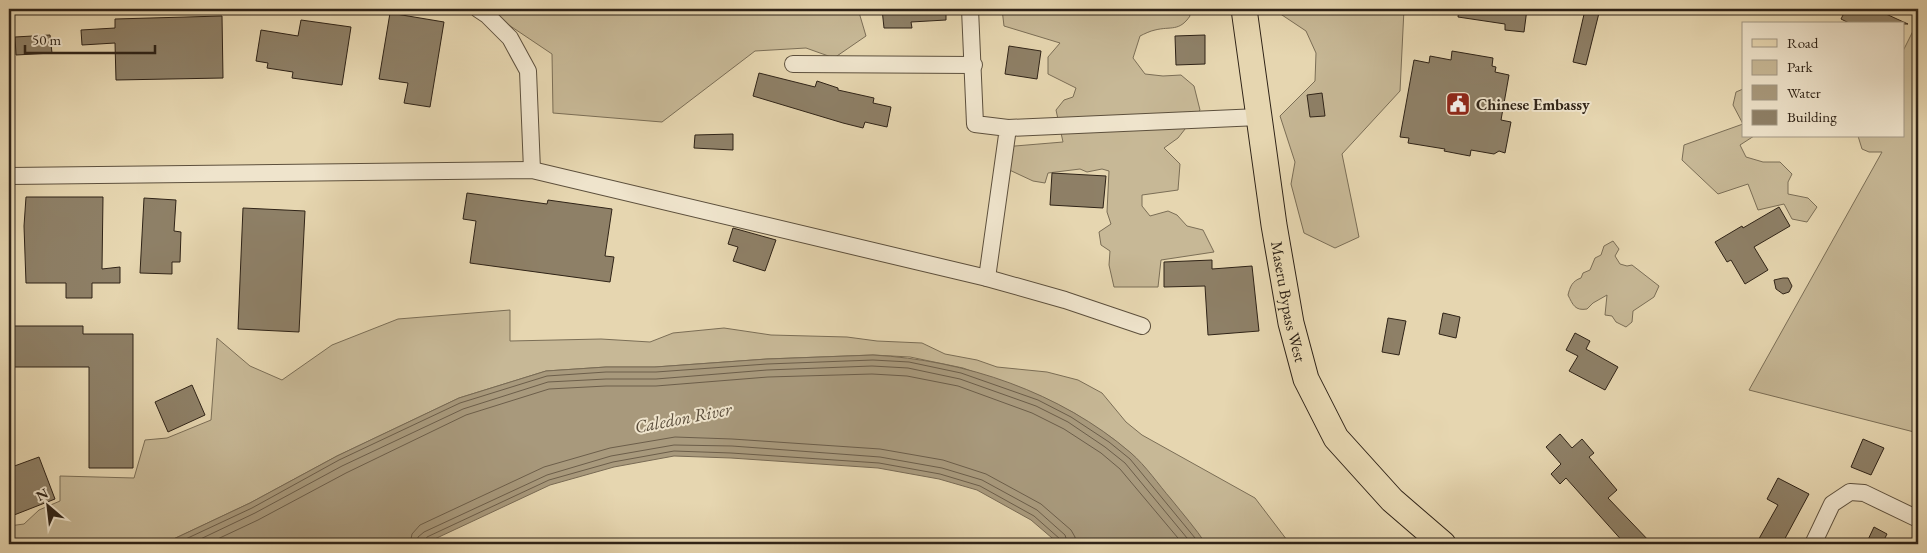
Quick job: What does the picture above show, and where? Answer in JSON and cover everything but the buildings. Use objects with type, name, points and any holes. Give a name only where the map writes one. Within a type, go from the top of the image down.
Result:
[{"type":"main road","name":"Maseru Bypass West","points":[[1244,9],[1277,245],[1291,323],[1306,379],[1336,438],[1392,500],[1443,544]]},
{"type":"street","points":[[478,9],[487,15],[510,38],[528,71],[532,170]]},
{"type":"street","points":[[970,9],[974,65],[975,124],[1008,128],[1259,117]]},
{"type":"street","points":[[793,64],[974,65]]},
{"type":"street","points":[[987,278],[1008,128]]},
{"type":"street","points":[[9,176],[532,170],[987,278],[1065,300],[1142,326]]},
{"type":"street","points":[[1813,544],[1832,504],[1850,492],[1864,493],[1918,519]]},
{"type":"green space","points":[[485,9],[858,9],[866,36],[834,58],[806,48],[755,51],[662,122],[553,113],[552,54]]},
{"type":"green space","points":[[1002,9],[1188,9],[1190,16],[1182,24],[1174,28],[1153,30],[1140,36],[1133,58],[1145,74],[1181,75],[1194,86],[1200,110],[1178,138],[1164,148],[1180,164],[1178,190],[1142,195],[1142,206],[1150,216],[1168,211],[1177,215],[1187,226],[1203,230],[1214,252],[1161,260],[1158,287],[1114,287],[1109,265],[1110,251],[1101,245],[1099,232],[1111,224],[1107,212],[1109,171],[1102,169],[1087,172],[1080,169],[1048,173],[1045,183],[1033,181],[1003,167],[1003,147],[1063,142],[1056,110],[1064,100],[1073,97],[1076,88],[1048,74],[1048,57],[1060,43],[1004,26]]},
{"type":"green space","points":[[1273,9],[1404,9],[1400,91],[1342,154],[1359,237],[1335,248],[1304,233],[1291,184],[1295,162],[1280,116],[1315,81],[1316,53],[1306,31]]},
{"type":"green space","points":[[1907,9],[1918,9],[1918,433],[1749,390],[1882,152],[1869,152],[1862,149],[1859,138],[1904,138],[1904,49],[1914,29],[1916,17]]},
{"type":"green space","points":[[1742,89],[1742,122],[1733,105],[1736,92]]},
{"type":"green space","points":[[1742,124],[1742,138],[1751,138],[1740,145],[1746,157],[1763,162],[1780,162],[1792,174],[1788,182],[1788,194],[1808,198],[1817,207],[1807,222],[1792,219],[1784,204],[1758,210],[1748,184],[1718,194],[1682,160],[1684,145]]},
{"type":"green space","points":[[1613,241],[1619,249],[1615,256],[1620,264],[1632,265],[1659,286],[1654,297],[1633,311],[1632,322],[1626,327],[1616,322],[1612,316],[1605,315],[1607,295],[1587,309],[1580,309],[1571,302],[1568,295],[1573,283],[1581,278],[1583,273],[1590,270],[1595,258],[1601,255],[1604,246]]},
{"type":"green space","points":[[510,310],[510,341],[601,339],[650,342],[673,333],[724,328],[771,335],[847,337],[877,341],[922,343],[945,354],[977,360],[997,367],[1047,372],[1078,380],[1102,393],[1126,422],[1142,435],[1255,498],[1290,544],[1206,544],[1133,455],[1112,438],[1074,413],[1040,396],[963,368],[910,357],[873,355],[546,371],[459,398],[337,456],[250,503],[163,544],[9,544],[9,526],[24,524],[39,510],[60,501],[60,476],[134,478],[145,440],[167,438],[211,420],[217,338],[250,366],[282,380],[332,345],[398,319]]},
{"type":"water","name":"Caledon River","points":[[873,355],[908,358],[976,372],[1010,383],[1074,413],[1103,431],[1131,453],[1147,469],[1206,544],[1059,544],[1031,520],[977,490],[939,479],[878,468],[674,456],[614,467],[550,485],[424,544],[163,544],[250,503],[337,456],[459,398],[546,371]]},
{"type":"place","name":"Chinese Embassy","points":[[1458,104]]}]
